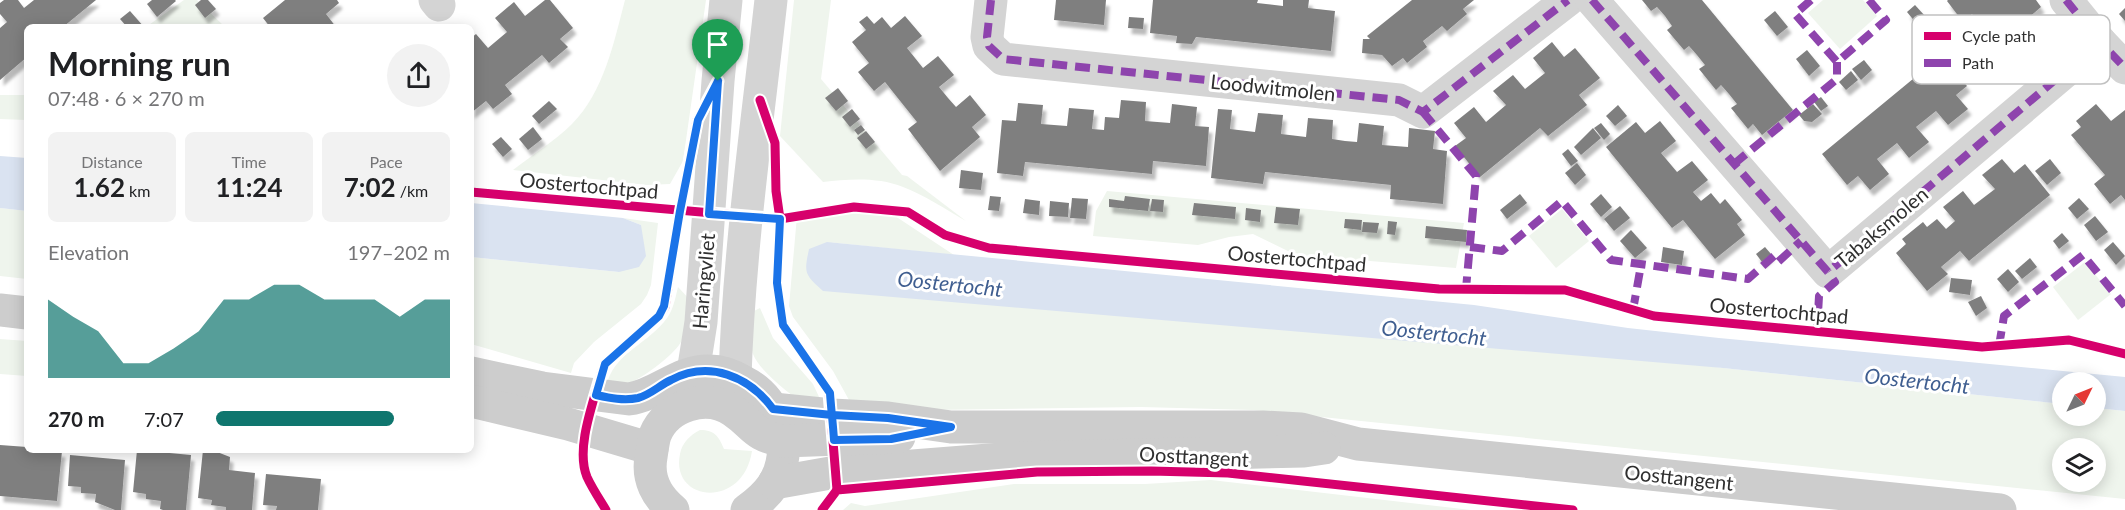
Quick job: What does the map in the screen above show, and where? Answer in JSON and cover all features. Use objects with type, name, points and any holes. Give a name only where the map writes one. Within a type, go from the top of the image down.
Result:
[{"type":"main road","points":[[0,310],[24,313]]},
{"type":"main road","points":[[673,510],[657,493],[651,479],[650,464],[655,434],[663,421],[675,411],[690,388],[710,370],[750,384],[763,395],[780,424],[783,441],[782,463],[774,483],[761,500],[747,510]]},
{"type":"main road","points":[[474,374],[542,388],[629,399],[641,397],[672,379],[690,388],[703,402],[719,404],[733,410],[756,432],[783,441]]},
{"type":"main road","points":[[474,402],[568,423],[652,449]]},
{"type":"main road","name":"Oosttangent","points":[[773,409],[888,418],[951,427],[1301,429],[1358,444],[2000,510]]},
{"type":"main road","name":"Oosttangent","points":[[783,441],[891,439],[951,427]]},
{"type":"main road","name":"Oosttangent","points":[[774,483],[836,472],[992,460],[1304,451],[1358,444]]},
{"type":"street","name":"Haringvliet","points":[[690,388],[701,322],[726,0]]},
{"type":"street","name":"Haringvliet","points":[[735,377],[736,328],[747,192],[771,0]]},
{"type":"street","name":"Loodwitmolen","points":[[991,0],[987,37],[989,46],[1003,59],[1399,99],[1423,112],[1568,0]]},
{"type":"street","name":"Tabaksmolen","points":[[1592,0],[1828,272],[2050,84]]},
{"type":"street","points":[[2066,0],[2078,15]]},
{"type":"street","points":[[2110,52],[2125,68]]},
{"type":"shaded area","points":[[184,0],[197,0],[222,24],[150,24]]},
{"type":"shaded area","points":[[625,0],[706,0],[683,161],[670,184],[647,185],[513,170],[558,136],[583,111],[600,82],[617,33]]},
{"type":"shaded area","points":[[794,0],[831,0],[821,79],[902,175],[907,176],[966,221],[919,194],[893,184],[863,180],[823,182],[780,136]]},
{"type":"shaded area","points":[[1823,0],[1863,0],[1877,16],[1840,49],[1808,13]]},
{"type":"shaded area","points":[[0,95],[24,95],[24,120],[0,119]]},
{"type":"shaded area","points":[[1107,191],[1464,223],[1456,268],[1296,255],[1253,234],[1198,245],[1093,236],[1096,211]]},
{"type":"shaded area","points":[[0,208],[24,211],[24,279],[0,276]]},
{"type":"shaded area","points":[[850,208],[873,209],[892,214],[954,255],[827,242],[1723,368],[2052,403],[2052,426],[2106,426],[2106,409],[2125,411],[2125,499],[2056,492],[2106,492],[2106,438],[2052,438],[2052,492],[1253,410],[1141,407],[931,410],[849,400],[833,371],[793,317],[789,306],[797,216]]},
{"type":"shaded area","points":[[1562,209],[1589,241],[1556,268],[1529,236]]},
{"type":"shaded area","points":[[623,218],[658,223],[651,285],[647,295],[641,304],[594,342],[574,363],[571,373],[474,345],[474,257],[619,272],[641,225]]},
{"type":"shaded area","points":[[2085,262],[2111,294],[2078,320],[2053,287]]},
{"type":"shaded area","points":[[678,287],[691,301],[686,328],[677,348],[656,367],[639,378],[625,385],[606,387],[615,366],[622,358],[656,330],[670,314]]},
{"type":"shaded area","points":[[760,308],[773,338],[813,384],[820,399],[807,406],[777,383],[756,361],[751,344],[752,312]]},
{"type":"shaded area","points":[[0,339],[24,341],[24,376],[0,374]]},
{"type":"shaded area","points":[[700,430],[716,435],[724,449],[752,451],[746,470],[736,483],[723,491],[709,493],[696,490],[686,482],[680,470],[680,454],[683,446]]},
{"type":"shaded area","points":[[1211,480],[1471,510],[843,510],[851,503],[865,506],[1014,484],[1145,484]]},
{"type":"water","points":[[0,156],[24,158],[24,211],[0,208]]},
{"type":"water","points":[[474,203],[623,218],[641,225],[646,256],[639,267],[619,272],[474,257]]},
{"type":"water","name":"Oostertocht","points":[[827,242],[1474,305],[1628,328],[2073,372],[2052,372],[2052,403],[1723,368],[823,291],[807,273],[806,263],[809,249]]},
{"type":"water","points":[[2106,375],[2125,377],[2125,411],[2106,409]]},
{"type":"building","points":[[4,0],[18,0],[24,8],[34,0],[96,0],[67,24],[24,24],[24,60],[0,80],[0,28],[7,22],[0,14],[0,3]]},
{"type":"building","points":[[152,0],[176,1],[157,17],[147,4]]},
{"type":"building","points":[[201,0],[208,0],[216,9],[205,18],[195,5]]},
{"type":"building","points":[[285,0],[337,0],[339,3],[326,14],[334,24],[268,24],[263,18]]},
{"type":"building","points":[[545,0],[550,0],[573,28],[560,39],[568,47],[549,63],[542,55],[505,85],[512,94],[493,109],[486,101],[474,111],[474,36],[476,34],[488,48],[507,32],[495,18],[514,2],[525,16]]},
{"type":"building","points":[[1056,0],[1106,0],[1104,25],[1054,20]]},
{"type":"building","points":[[1153,0],[1258,0],[1257,3],[1283,6],[1283,0],[1309,0],[1308,8],[1335,11],[1331,51],[1196,37],[1192,44],[1176,43],[1177,36],[1150,33]]},
{"type":"building","points":[[1412,0],[1474,0],[1463,9],[1467,14],[1447,31],[1442,26],[1423,41],[1427,47],[1407,63],[1403,58],[1392,66],[1382,55],[1362,53],[1363,39],[1370,39],[1367,36]]},
{"type":"building","points":[[1642,0],[1702,0],[1793,110],[1762,135],[1753,124],[1748,129],[1731,108],[1737,104],[1729,94],[1721,85],[1716,90],[1699,69],[1705,65],[1697,55],[1689,46],[1684,50],[1667,30],[1672,26],[1665,16],[1657,7],[1651,11]]},
{"type":"building","points":[[2036,0],[2041,7],[2032,15],[1958,15],[1947,1]]},
{"type":"building","points":[[1915,5],[1924,15],[1912,15],[1912,18],[1907,12]]},
{"type":"building","points":[[2125,8],[2125,21],[2119,14]]},
{"type":"building","points":[[130,11],[141,24],[124,24],[120,19]]},
{"type":"building","points":[[1775,11],[1788,27],[1777,36],[1764,20]]},
{"type":"building","points":[[867,16],[874,24],[882,17],[891,28],[905,16],[922,36],[907,48],[923,68],[938,56],[954,75],[939,87],[956,107],[970,95],[986,115],[972,127],[980,137],[940,171],[908,129],[917,122],[885,82],[874,91],[858,72],[869,63],[852,42],[866,30],[859,22]]},
{"type":"building","points":[[1129,17],[1144,18],[1143,29],[1128,28]]},
{"type":"building","points":[[1552,42],[1564,57],[1575,48],[1600,78],[1579,95],[1587,105],[1548,136],[1540,128],[1480,177],[1455,146],[1466,138],[1454,123],[1474,107],[1486,122],[1506,105],[1493,91],[1513,75],[1525,89],[1545,73],[1533,58]]},
{"type":"building","points":[[1807,50],[1820,66],[1809,76],[1796,59]]},
{"type":"building","points":[[1864,60],[1872,70],[1861,80],[1852,69]]},
{"type":"building","points":[[1851,71],[1858,80],[1846,90],[1839,82]]},
{"type":"building","points":[[1912,80],[1912,84],[1965,84],[1967,86],[1956,95],[1968,109],[1948,125],[1936,111],[1916,127],[1929,142],[1909,158],[1897,143],[1877,159],[1889,174],[1870,190],[1858,176],[1847,185],[1822,154]]},
{"type":"building","points":[[838,88],[848,101],[836,111],[825,98]]},
{"type":"building","points":[[1821,97],[1828,106],[1821,111],[1814,102]]},
{"type":"building","points":[[1121,100],[1146,102],[1145,121],[1170,123],[1172,104],[1197,107],[1195,126],[1209,127],[1206,166],[1153,161],[1152,174],[1025,162],[1023,176],[997,173],[1002,120],[1016,121],[1018,103],[1043,105],[1041,124],[1067,126],[1069,108],[1094,110],[1092,129],[1104,130],[1105,117],[1119,118]]},
{"type":"building","points":[[549,101],[557,109],[539,124],[532,116]]},
{"type":"building","points":[[1813,104],[1822,114],[1812,122],[1804,121],[1799,115]]},
{"type":"building","points":[[2096,104],[2111,121],[2125,110],[2125,200],[2121,195],[2110,204],[2094,184],[2105,175],[2071,135],[2081,127],[2076,121]]},
{"type":"building","points":[[1618,105],[1627,116],[1615,126],[1606,116]]},
{"type":"building","points":[[852,109],[860,119],[850,127],[842,117]]},
{"type":"building","points":[[1218,109],[1232,110],[1230,129],[1255,132],[1258,113],[1283,115],[1281,134],[1306,137],[1308,118],[1333,120],[1332,139],[1345,141],[1357,142],[1359,123],[1384,126],[1382,145],[1408,147],[1409,128],[1435,131],[1433,149],[1447,151],[1443,204],[1390,199],[1391,185],[1265,172],[1263,184],[1211,178]]},
{"type":"building","points":[[1660,121],[1676,141],[1661,153],[1677,172],[1692,161],[1708,180],[1693,192],[1701,201],[1711,193],[1720,204],[1725,199],[1742,220],[1737,224],[1745,235],[1715,259],[1683,220],[1672,228],[1606,147],[1636,122],[1645,133]]},
{"type":"building","points":[[1601,123],[1610,134],[1604,140],[1594,128]]},
{"type":"building","points":[[861,125],[865,130],[858,135],[854,130]]},
{"type":"building","points":[[533,127],[542,139],[528,150],[519,139]]},
{"type":"building","points":[[1593,128],[1601,138],[1581,155],[1574,147]]},
{"type":"building","points":[[866,131],[875,142],[866,149],[857,138]]},
{"type":"building","points":[[501,137],[512,149],[503,157],[492,144]]},
{"type":"building","points":[[1568,149],[1578,161],[1571,166],[1562,154]]},
{"type":"building","points":[[2002,159],[2014,173],[2025,164],[2050,195],[1969,261],[1960,251],[1941,267],[1948,274],[1927,291],[1896,253],[1906,244],[1902,239],[1923,222],[1927,227],[1937,219],[1946,229],[1955,221],[1943,207],[1963,191],[1974,205],[1995,189],[1982,175]]},
{"type":"building","points":[[2050,159],[2061,173],[2047,185],[2035,171]]},
{"type":"building","points":[[1577,163],[1586,175],[1575,185],[1565,173]]},
{"type":"building","points":[[961,170],[983,173],[981,190],[959,188]]},
{"type":"building","points":[[1520,194],[1527,203],[1507,219],[1500,210]]},
{"type":"building","points":[[1601,194],[1612,207],[1601,217],[1590,204]]},
{"type":"building","points":[[990,196],[1001,197],[999,211],[988,210]]},
{"type":"building","points":[[1125,196],[1150,199],[1148,211],[1109,207],[1109,199],[1124,201]]},
{"type":"building","points":[[1072,198],[1088,199],[1086,219],[1070,218]]},
{"type":"building","points":[[2079,198],[2089,209],[2077,219],[2068,208]]},
{"type":"building","points":[[1025,199],[1040,201],[1039,215],[1023,213]]},
{"type":"building","points":[[1152,199],[1164,200],[1163,212],[1150,211]]},
{"type":"building","points":[[1050,201],[1069,203],[1068,217],[1049,216]]},
{"type":"building","points":[[1194,203],[1236,207],[1235,219],[1192,215]]},
{"type":"building","points":[[1620,206],[1630,218],[1614,231],[1604,219]]},
{"type":"building","points":[[1276,207],[1300,209],[1298,225],[1274,223]]},
{"type":"building","points":[[1246,208],[1261,210],[1260,222],[1245,220]]},
{"type":"building","points":[[2095,216],[2108,232],[2096,241],[2084,225]]},
{"type":"building","points":[[1345,219],[1362,220],[1361,230],[1344,228]]},
{"type":"building","points":[[1388,221],[1397,222],[1395,235],[1387,234]]},
{"type":"building","points":[[1363,222],[1379,223],[1377,233],[1362,232]]},
{"type":"building","points":[[1426,226],[1467,230],[1466,242],[1425,238]]},
{"type":"building","points":[[1631,230],[1647,248],[1635,258],[1620,241]]},
{"type":"building","points":[[2062,233],[2069,241],[2059,249],[2053,241]]},
{"type":"building","points":[[2113,242],[2125,256],[2116,265],[2104,250]]},
{"type":"building","points":[[1663,247],[1684,251],[1682,265],[1661,262]]},
{"type":"building","points":[[1765,247],[1771,254],[1762,262],[1756,254]]},
{"type":"building","points":[[2030,258],[2037,267],[2022,279],[2015,271]]},
{"type":"building","points":[[2008,269],[2019,282],[2008,292],[1997,279]]},
{"type":"building","points":[[1951,278],[1972,280],[1970,295],[1949,292]]},
{"type":"building","points":[[1981,296],[1987,308],[1976,316],[1968,302]]},
{"type":"building","points":[[0,445],[24,447],[24,453],[62,453],[57,501],[0,496]]},
{"type":"building","points":[[137,453],[191,455],[186,510],[160,509],[161,501],[146,499],[146,494],[133,492]]},
{"type":"building","points":[[203,453],[220,453],[230,457],[229,470],[255,473],[252,510],[226,510],[226,507],[211,505],[212,500],[198,498]]},
{"type":"building","points":[[70,455],[125,460],[121,510],[95,502],[96,494],[81,493],[81,487],[68,486]]},
{"type":"building","points":[[266,474],[321,479],[318,510],[276,510],[277,506],[263,505]]},
{"type":"marked path","points":[[991,0],[987,37],[989,46],[1003,59],[1399,100],[1423,112],[1568,0]]},
{"type":"marked path","points":[[1592,0],[1828,272],[2050,84]]},
{"type":"marked path","points":[[1811,0],[1795,14],[1837,62],[1886,20],[1869,0]]},
{"type":"marked path","points":[[2066,0],[2078,15]]},
{"type":"marked path","points":[[2110,52],[2125,68]]},
{"type":"marked path","points":[[1734,164],[1837,79],[1837,62]]},
{"type":"marked path","points":[[1423,112],[1476,176],[1466,289]]},
{"type":"marked path","points":[[1470,247],[1502,251],[1562,201],[1611,260],[1748,279],[1774,256],[1778,262],[1801,241]]},
{"type":"marked path","points":[[1999,346],[2004,316],[2083,255],[2125,306]]},
{"type":"marked path","points":[[1633,310],[1641,265]]},
{"type":"marked path","points":[[1817,332],[1819,296],[1835,282],[1828,272]]},
{"type":"cycle path","points":[[606,510],[587,477],[584,465],[583,452],[587,424],[605,364],[659,317],[665,307],[697,120],[718,81]]},
{"type":"cycle path","points":[[760,100],[775,143],[776,191],[780,219],[777,283],[783,325],[829,393],[837,490]]},
{"type":"cycle path","name":"Oostertochtpad","points":[[474,192],[780,219],[854,207],[908,212],[945,235],[989,248],[1439,289],[1565,290],[1654,316],[1982,347],[2069,340],[2125,354]]},
{"type":"cycle path","points":[[822,510],[837,490],[1037,472],[1151,471],[1228,473],[1573,510]]},
{"type":"route","points":[[718,81],[698,120],[664,306],[659,316],[605,364],[596,395],[629,399],[641,397],[672,379],[692,372],[710,370],[722,372],[750,384],[763,395],[773,409],[832,415],[888,418],[951,427],[891,439],[834,440],[832,415],[830,393],[783,325],[777,283],[780,219],[709,214],[718,81]]}]
